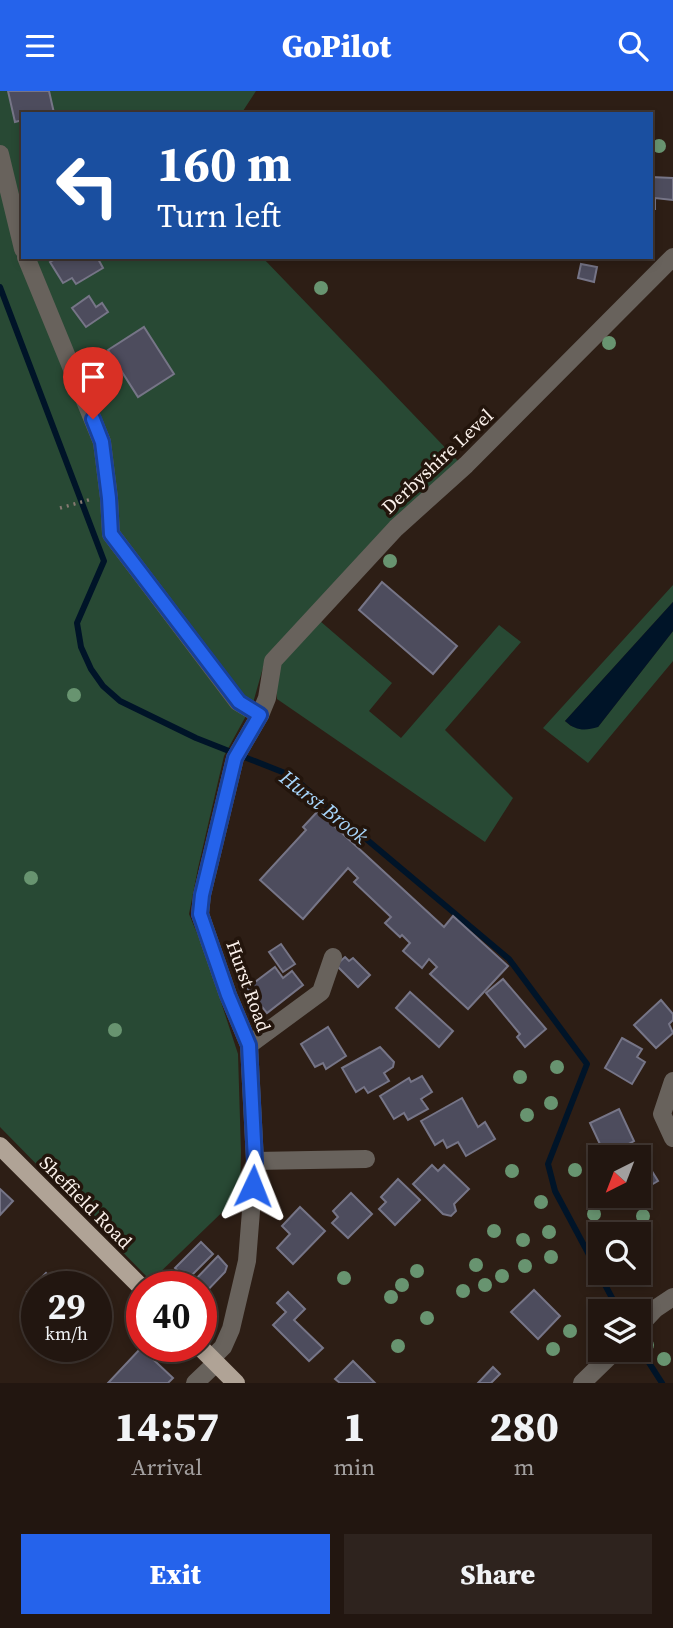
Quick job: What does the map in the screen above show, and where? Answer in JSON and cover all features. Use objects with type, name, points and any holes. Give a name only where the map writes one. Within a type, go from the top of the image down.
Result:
[{"type":"main road","name":"Sheffield Road","points":[[0,1146],[126,1272]]},
{"type":"main road","points":[[216,1362],[236,1383]]},
{"type":"street","points":[[0,154],[21,241]]},
{"type":"street","name":"Derbyshire Level","points":[[256,722],[267,698],[273,661],[396,528],[466,465],[673,257]]},
{"type":"street","points":[[27,259],[102,442],[111,534],[256,722]]},
{"type":"street","name":"Hurst Road","points":[[217,1350],[223,1347],[231,1329],[247,1261],[255,1161],[249,1045],[228,995],[200,914],[202,895],[235,758],[256,722]]},
{"type":"street","points":[[249,1045],[321,992],[333,957]]},
{"type":"street","points":[[673,1081],[662,1114],[673,1138]]},
{"type":"street","points":[[255,1161],[366,1159]]},
{"type":"street","points":[[651,1315],[673,1297]]},
{"type":"street","name":"Hurst Road","points":[[195,1383],[206,1362]]},
{"type":"street","points":[[582,1383],[604,1362]]},
{"type":"path","points":[[60,508],[94,499]]},
{"type":"green space","points":[[0,91],[256,91],[242,112],[21,112],[21,259],[264,259],[459,462],[266,657],[253,703],[224,756],[189,914],[204,950],[238,1054],[240,1195],[161,1271],[141,1271],[0,1127]]},
{"type":"green space","points":[[673,585],[673,602],[565,721],[571,726],[598,727],[673,631],[673,661],[588,763],[543,728]]},
{"type":"green space","points":[[320,621],[392,683],[369,711],[401,738],[499,625],[521,642],[445,730],[513,798],[485,842],[277,699],[276,669]]},
{"type":"water","points":[[673,602],[673,631],[598,727],[581,729],[565,721]]},
{"type":"building","points":[[8,91],[49,91],[54,112],[21,112],[21,120],[15,122]]},
{"type":"building","points":[[653,177],[673,178],[673,200],[655,198],[655,209]]},
{"type":"building","points":[[55,259],[98,259],[103,268],[76,284],[72,278],[63,283],[50,262]]},
{"type":"building","points":[[581,264],[597,267],[594,282],[578,278]]},
{"type":"building","points":[[89,296],[96,307],[102,303],[108,312],[86,327],[72,308]]},
{"type":"building","points":[[144,327],[174,374],[138,397],[108,350]]},
{"type":"building","points":[[382,582],[457,646],[433,674],[359,610]]},
{"type":"building","points":[[318,811],[444,927],[453,916],[508,966],[468,1009],[430,974],[437,967],[429,959],[422,968],[403,951],[410,943],[385,923],[391,917],[354,882],[358,878],[348,868],[303,919],[260,880],[306,830],[303,827]]},
{"type":"building","points":[[281,944],[295,964],[283,972],[269,952]]},
{"type":"building","points":[[345,957],[349,961],[353,958],[370,975],[358,987],[336,965]]},
{"type":"building","points":[[275,967],[283,978],[292,971],[303,985],[267,1013],[247,988]]},
{"type":"building","points":[[503,979],[546,1029],[525,1047],[517,1037],[520,1034],[486,993]]},
{"type":"building","points":[[410,992],[453,1031],[439,1047],[396,1008]]},
{"type":"building","points":[[661,1000],[673,1014],[673,1020],[669,1024],[673,1033],[656,1048],[634,1025]]},
{"type":"building","points":[[328,1027],[346,1056],[326,1069],[323,1063],[315,1067],[301,1044]]},
{"type":"building","points":[[622,1038],[642,1049],[637,1057],[645,1062],[632,1084],[605,1068]]},
{"type":"building","points":[[380,1047],[394,1062],[393,1067],[384,1073],[389,1081],[368,1093],[364,1087],[356,1092],[342,1068]]},
{"type":"building","points":[[422,1076],[432,1092],[421,1099],[428,1109],[408,1120],[404,1113],[394,1119],[380,1096],[409,1078],[411,1082]]},
{"type":"building","points":[[462,1098],[478,1127],[485,1122],[495,1139],[466,1156],[458,1142],[447,1148],[443,1140],[435,1145],[421,1121]]},
{"type":"building","points":[[619,1109],[634,1141],[627,1145],[600,1145],[590,1123]]},
{"type":"building","points":[[432,1165],[438,1171],[444,1165],[469,1189],[454,1204],[456,1211],[451,1216],[443,1214],[413,1184]]},
{"type":"building","points":[[651,1170],[658,1181],[651,1185]]},
{"type":"building","points":[[398,1179],[420,1200],[395,1225],[379,1209],[386,1202],[381,1197]]},
{"type":"building","points":[[0,1189],[13,1201],[0,1215]]},
{"type":"building","points":[[351,1193],[372,1214],[348,1238],[332,1223],[338,1217],[333,1211]]},
{"type":"building","points":[[300,1207],[325,1231],[293,1264],[277,1248],[290,1234],[282,1226]]},
{"type":"building","points":[[201,1242],[213,1254],[196,1271],[178,1271],[175,1268]]},
{"type":"building","points":[[218,1256],[227,1266],[217,1280],[217,1271],[204,1271]]},
{"type":"building","points":[[534,1290],[560,1316],[538,1339],[511,1312]]},
{"type":"building","points":[[288,1292],[305,1309],[294,1320],[323,1348],[309,1361],[273,1325],[286,1312],[277,1303]]},
{"type":"building","points":[[353,1361],[375,1383],[340,1383],[335,1379]]},
{"type":"building","points":[[128,1362],[156,1362],[173,1378],[168,1383],[108,1383]]},
{"type":"building","points":[[493,1367],[500,1374],[491,1383],[478,1383]]},
{"type":"waterway","name":"Hurst Brook","points":[[0,287],[104,561],[77,623],[81,647],[91,669],[103,686],[120,701],[196,738],[290,775],[509,959],[587,1064],[548,1164],[555,1191],[613,1299]]},
{"type":"waterway","name":"Hurst Brook","points":[[649,1362],[662,1383]]},
{"type":"route","points":[[93,419],[102,442],[111,534],[239,702],[260,715],[235,758],[202,895],[200,914],[228,995],[249,1045],[255,1161],[253,1186]]}]
